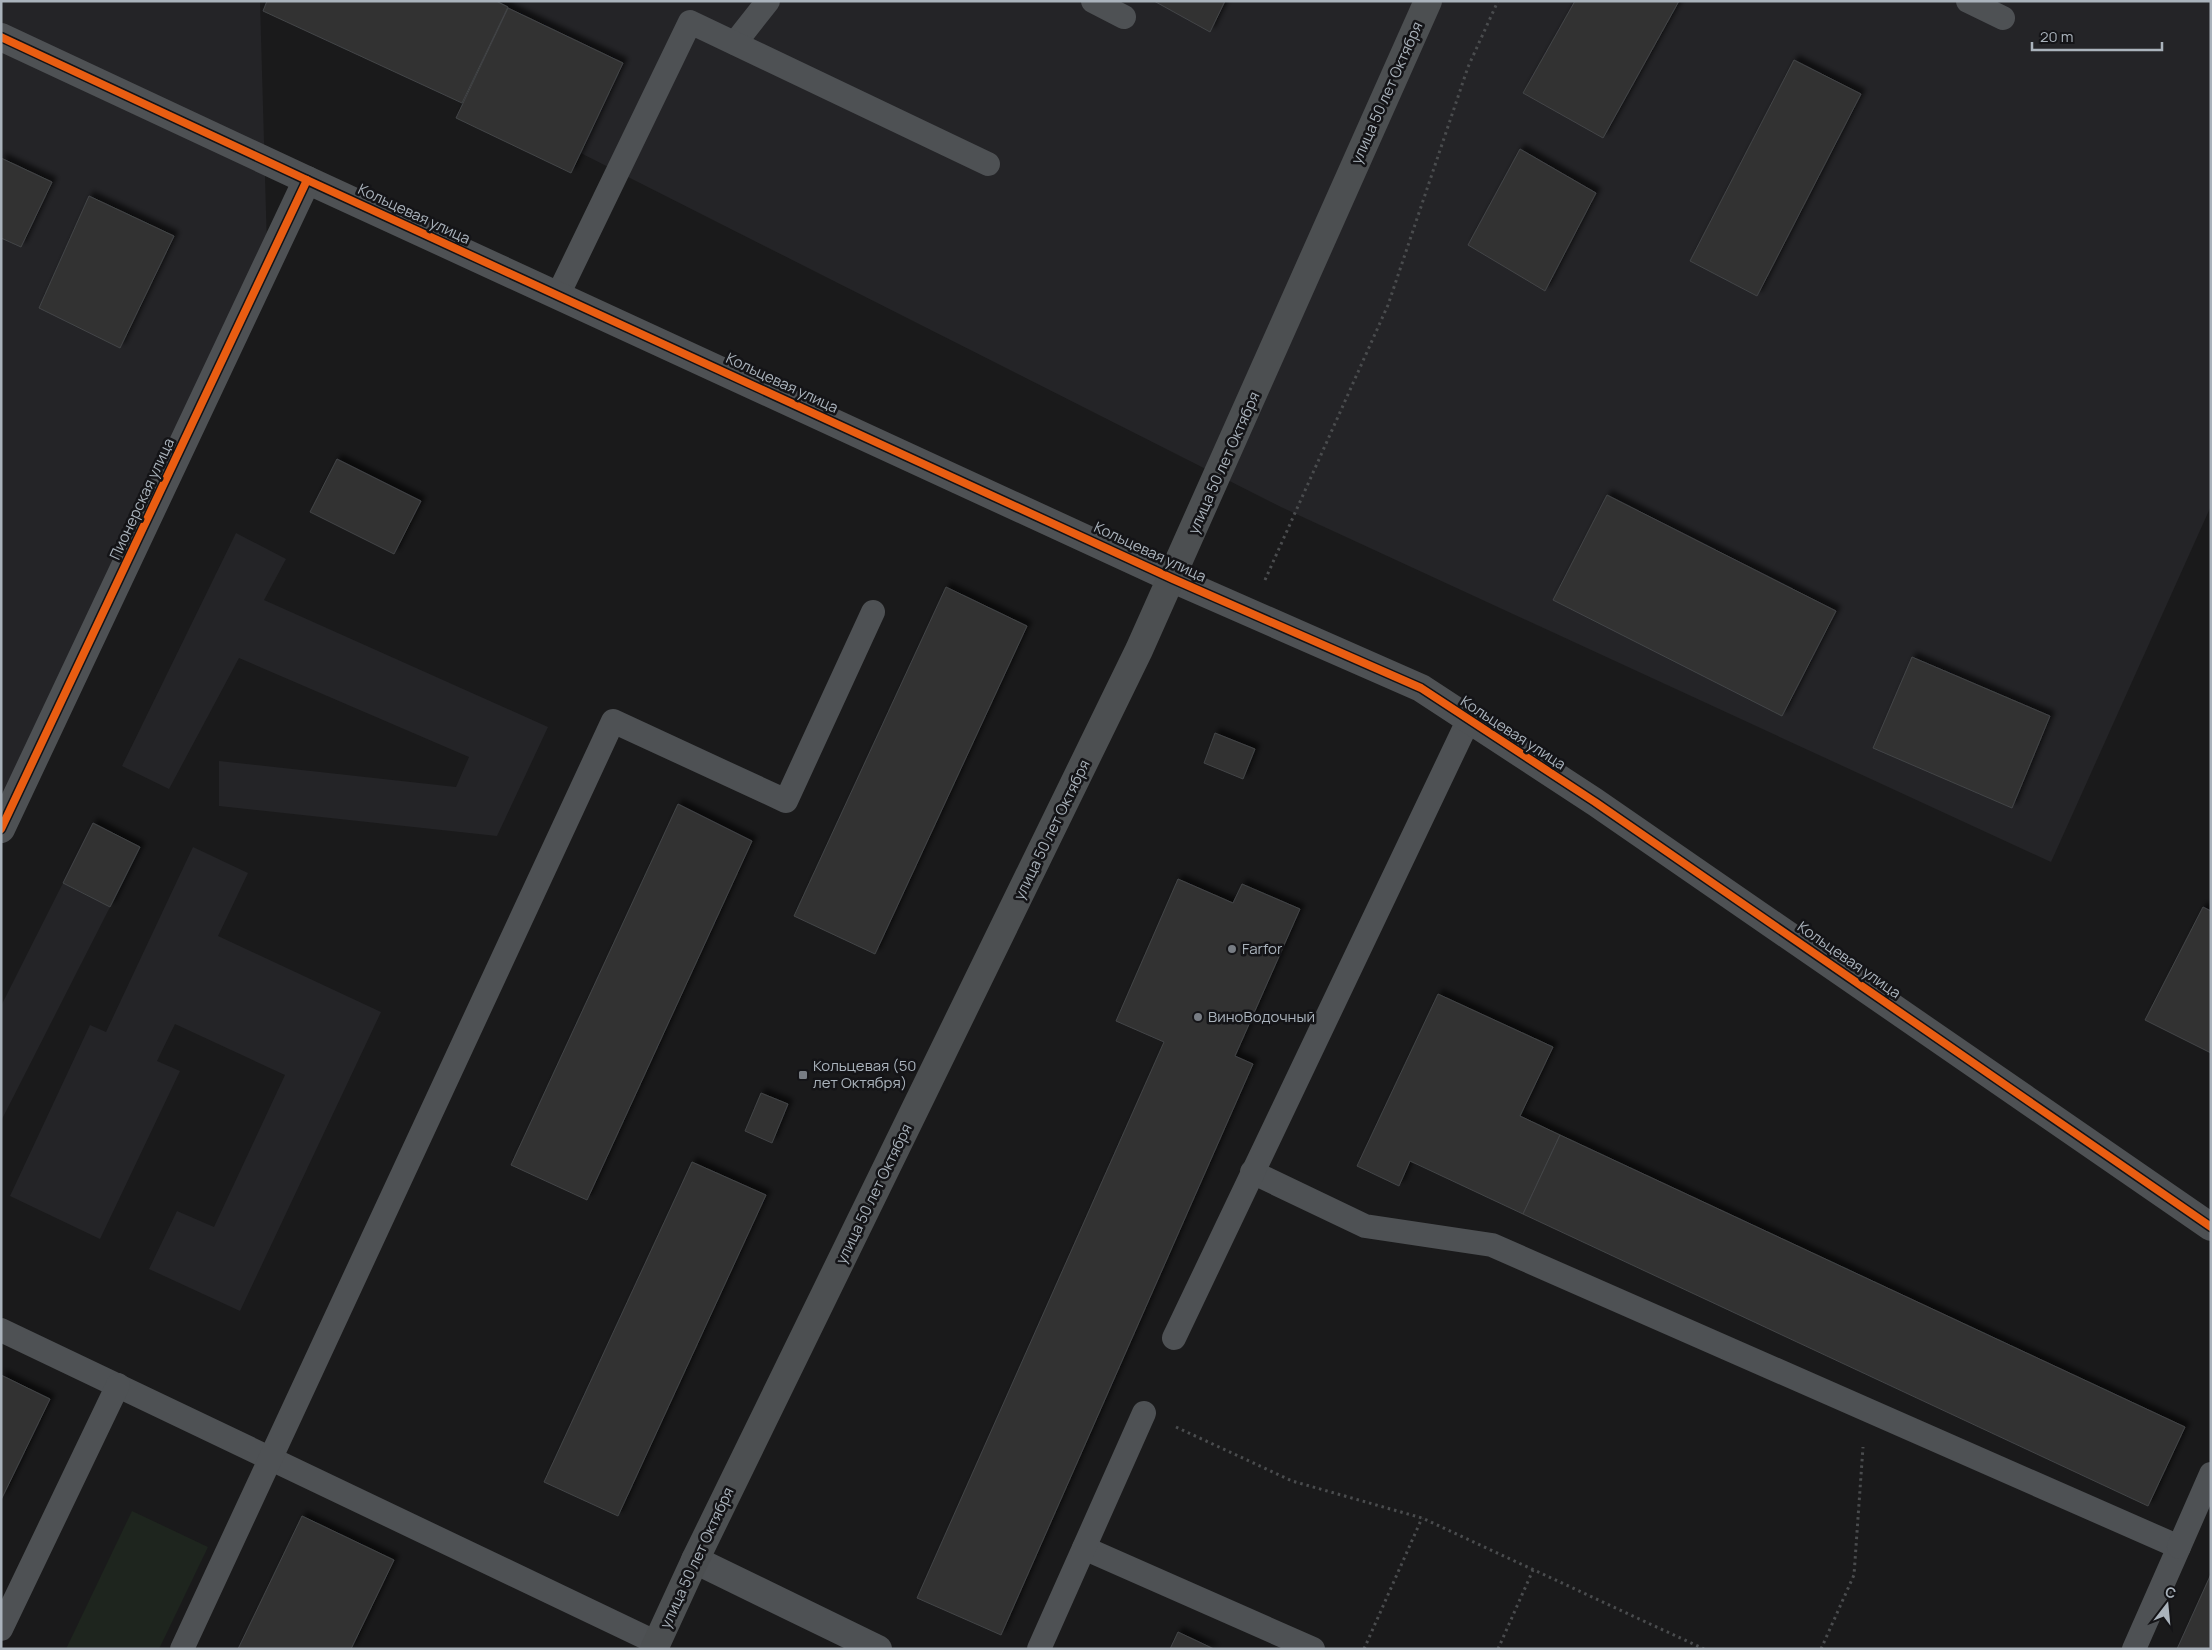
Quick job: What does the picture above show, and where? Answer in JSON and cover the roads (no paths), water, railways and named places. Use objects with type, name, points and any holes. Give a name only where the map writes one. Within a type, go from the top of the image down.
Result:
[{"type":"main road","name":"улица 50 лет Октября","points":[[655,1646],[1173,579],[1428,1]]},
{"type":"street","name":"Кольцевая улица","points":[[1,37],[1173,579],[1421,688],[1468,721],[1604,808],[2211,1227]]},
{"type":"street","name":"Пионерская улица","points":[[1,829],[307,180]]},
{"type":"street","points":[[696,1560],[878,1649]]},
{"type":"lane","points":[[735,43],[768,1]]},
{"type":"lane","points":[[1093,1],[1124,17]]},
{"type":"lane","points":[[1968,1],[2003,18]]},
{"type":"lane","points":[[558,296],[690,22],[988,164]]},
{"type":"lane","points":[[182,1649],[612,720],[786,801],[873,612]]},
{"type":"lane","points":[[1174,1338],[1468,721]]},
{"type":"lane","points":[[1252,1172],[1366,1226],[1492,1245],[2179,1547]]},
{"type":"lane","points":[[1,1330],[271,1458],[655,1646]]},
{"type":"lane","points":[[1,1629],[118,1385]]},
{"type":"lane","points":[[1039,1649],[1144,1413]]},
{"type":"lane","points":[[2134,1649],[2211,1474]]},
{"type":"lane","points":[[1084,1548],[1313,1649]]},
{"type":"place","name":"Farfor","points":[[1232,949]]},
{"type":"place","name":"ВиноВодочный","points":[[1198,1017]]},
{"type":"place","name":"Кольцевая (50 лет Октября)","points":[[803,1075]]}]
